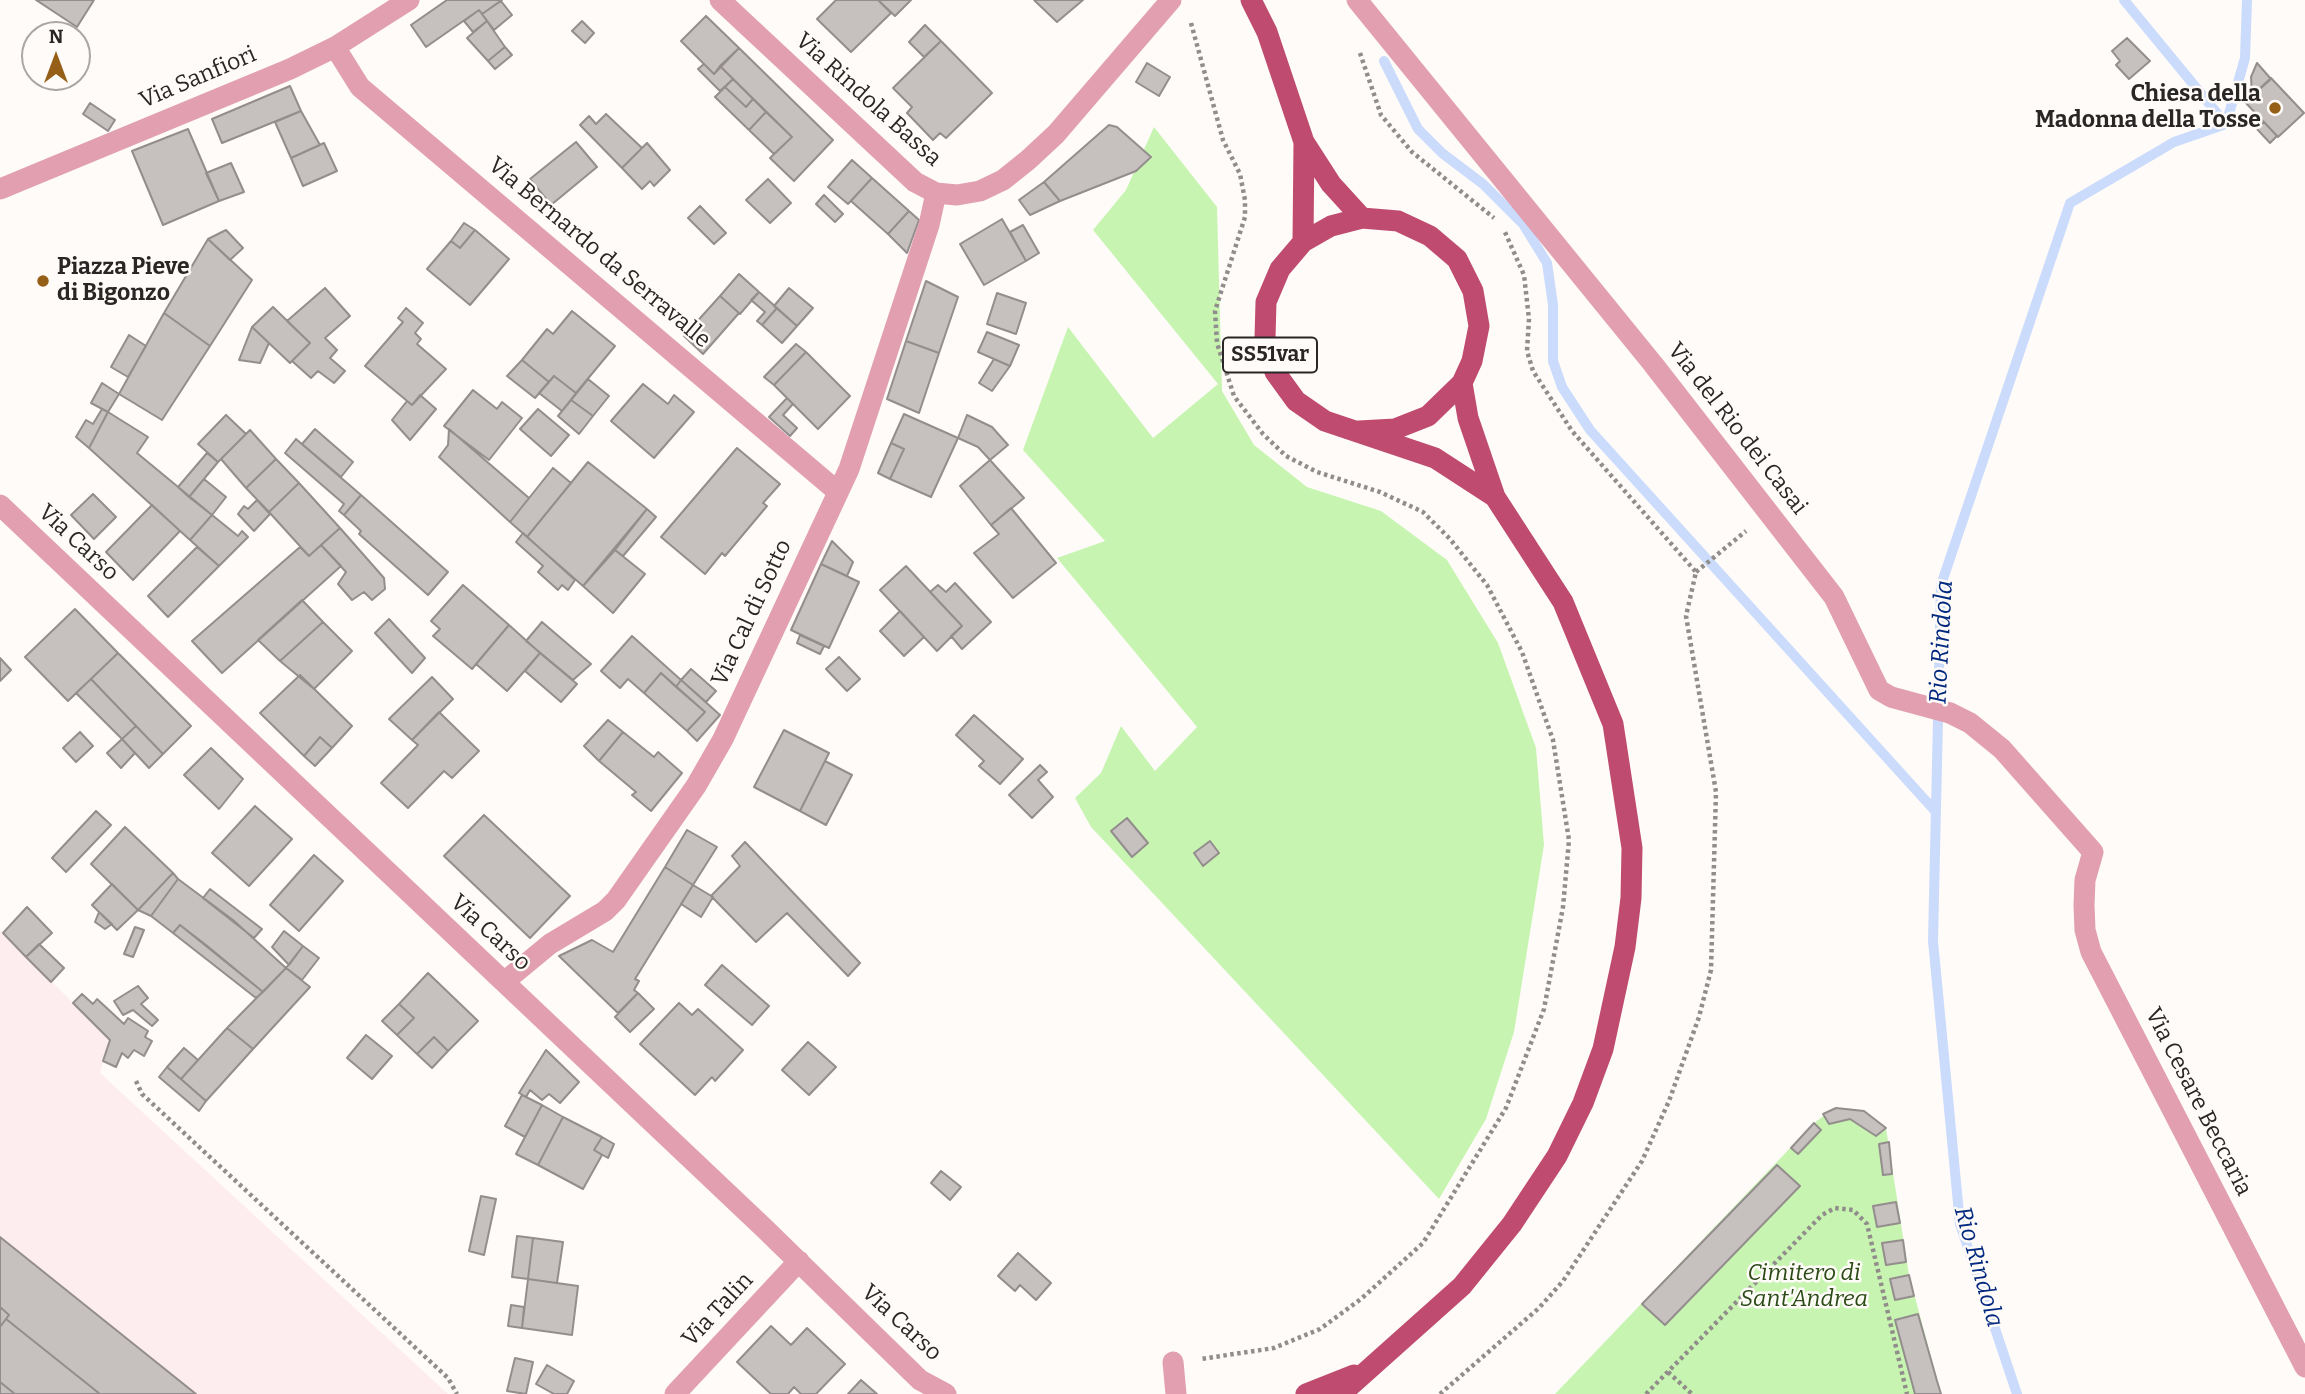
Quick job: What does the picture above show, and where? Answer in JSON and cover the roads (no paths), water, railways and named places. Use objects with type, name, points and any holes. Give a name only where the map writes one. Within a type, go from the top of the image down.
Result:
[{"type":"main road","points":[[1251,0],[1267,32],[1304,142],[1331,184],[1362,218]]},
{"type":"main road","points":[[1303,242],[1304,142]]},
{"type":"main road","name":"SS51var","points":[[1362,218],[1398,221],[1430,236],[1457,260],[1473,291],[1479,326],[1472,362],[1462,383],[1428,416],[1395,429],[1359,431],[1325,421],[1296,401],[1275,372],[1265,338],[1266,302],[1280,269],[1303,242],[1331,226],[1362,218]]},
{"type":"main road","points":[[1341,1394],[1462,1286],[1512,1224],[1557,1156],[1583,1103],[1603,1049],[1625,947],[1631,898],[1632,848],[1613,724],[1563,602],[1495,496],[1468,418],[1462,383]]},
{"type":"main road","points":[[1359,431],[1435,458],[1495,496]]},
{"type":"main road","points":[[1306,1394],[1366,1370]]},
{"type":"street","name":"Via Sanfiori","points":[[0,189],[290,69],[335,47],[409,0]]},
{"type":"street","name":"Via Rindola Bassa","points":[[720,0],[915,183],[936,193],[957,195],[980,191],[1003,180],[1028,160],[1056,134],[1171,0]]},
{"type":"street","name":"Via del Rio dei Casai","points":[[1357,0],[1653,364],[1834,597],[1879,690],[1891,697],[1950,713],[1970,723],[2002,749],[2093,852]]},
{"type":"street","name":"Via Bernardo da Serravalle","points":[[335,47],[360,86],[838,492]]},
{"type":"street","name":"Via Cal di Sotto","points":[[504,982],[550,944],[605,911],[617,900],[690,794],[723,739],[838,492],[875,391],[936,193]]},
{"type":"street","name":"Via Carso","points":[[0,505],[799,1261],[926,1387],[946,1394]]},
{"type":"street","name":"Via Cesare Beccaria","points":[[2093,852],[2085,880],[2084,905],[2085,930],[2091,952],[2305,1367]]},
{"type":"street","name":"Via Talin","points":[[675,1394],[799,1261]]},
{"type":"street","points":[[1173,1362],[1176,1394]]},
{"type":"waterway","points":[[2124,0],[2226,124]]},
{"type":"waterway","name":"Rio Rindola","points":[[2017,1394],[1960,1224],[1933,941],[1941,585],[2070,203],[2174,142],[2226,124],[2245,58],[2247,0]]},
{"type":"waterway","points":[[1384,61],[1418,129],[1442,153],[1483,184],[1523,224],[1547,263],[1553,305],[1553,361],[1562,387],[1590,430],[1936,812]]},
{"type":"place","name":"Chiesa della Madonna della Tosse","points":[[2275,108]]},
{"type":"place","name":"Piazza Pieve di Bigonzo","points":[[43,281]]},
{"type":"park label","name":"Cimitero di Sant'Andrea","points":[[1804,1287]]}]
